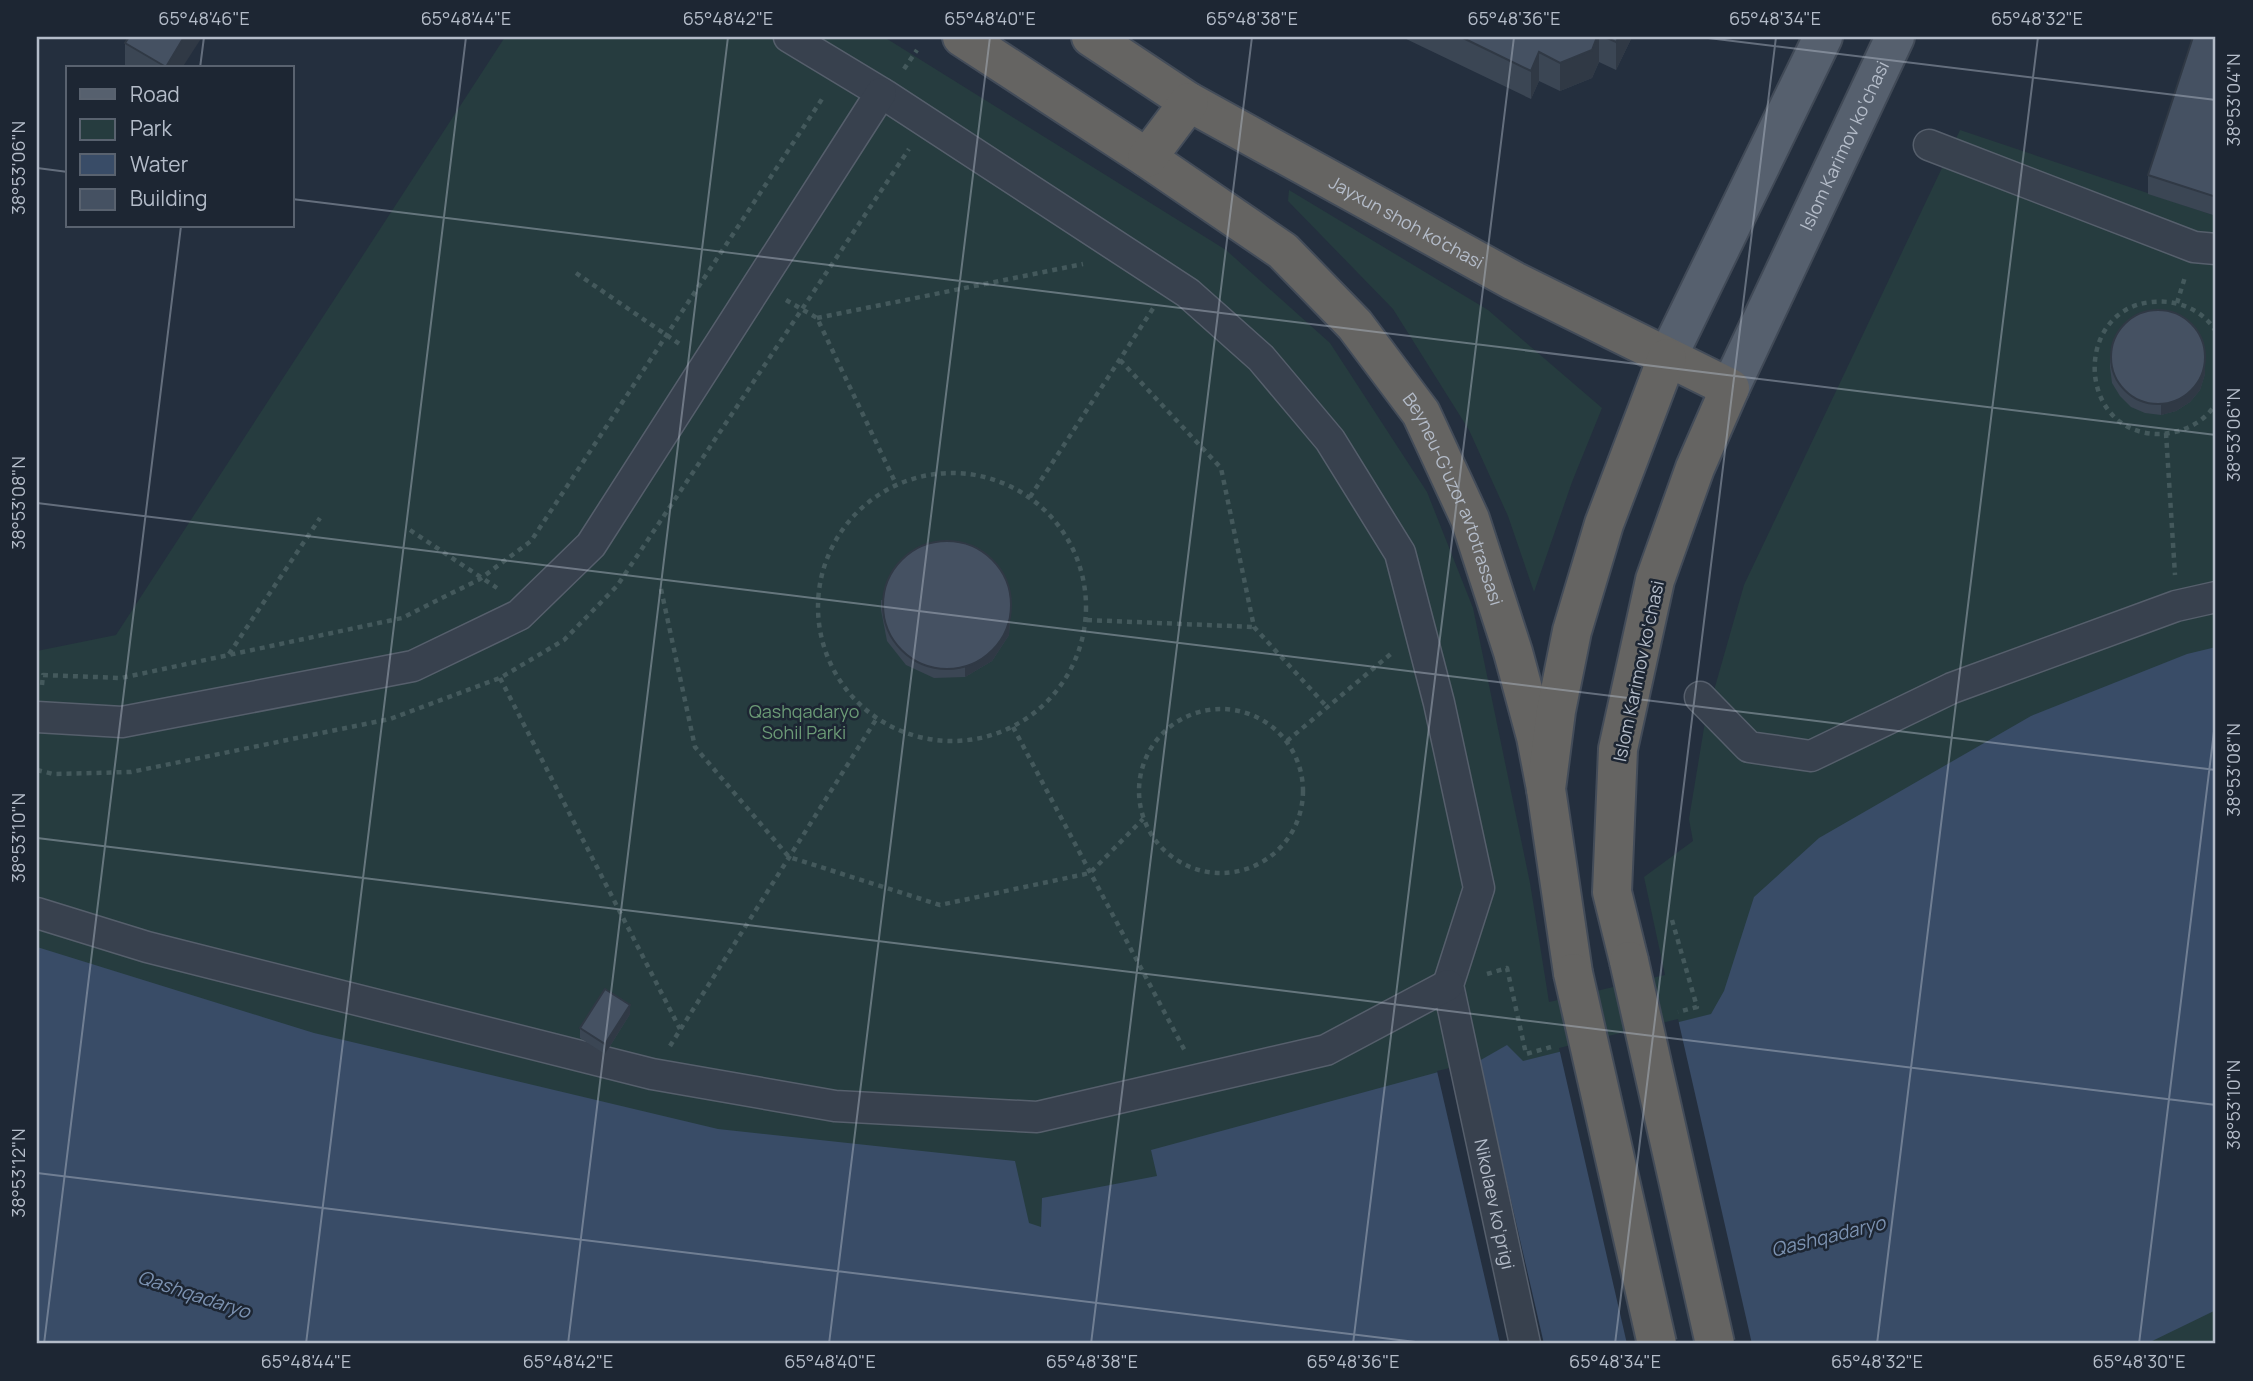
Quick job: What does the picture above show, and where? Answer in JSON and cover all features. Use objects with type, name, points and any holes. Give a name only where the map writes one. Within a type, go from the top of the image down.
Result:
[{"type":"highway","points":[[962,37],[1147,158],[1189,102]]},
{"type":"highway","name":"Jayxun shoh ko'chasi","points":[[1091,37],[1189,102],[1514,281],[1730,388]]},
{"type":"highway","name":"Beyneu-G'uzor avtotrassasi","points":[[1147,158],[1283,251],[1355,325],[1421,413],[1474,531],[1513,652],[1536,737],[1546,789]]},
{"type":"highway","points":[[1657,1344],[1573,973],[1546,789],[1556,711],[1572,631],[1604,524],[1667,358]]},
{"type":"highway","name":"Islom Karimov ko‘chasi","points":[[1715,1344],[1612,892],[1618,749],[1656,580],[1695,468],[1730,388]]},
{"type":"main road","points":[[1667,358],[1823,37]]},
{"type":"main road","name":"Islom Karimov ko‘chasi","points":[[1730,388],[1895,37]]},
{"type":"street","points":[[37,914],[160,950],[652,1074],[835,1106],[1037,1118],[1326,1050],[1448,985],[1479,888],[1439,703],[1399,553],[1330,440],[1261,358],[1188,293],[881,93],[789,37]]},
{"type":"street","points":[[38,717],[122,722],[414,666],[519,615],[591,545],[881,93]]},
{"type":"street","points":[[1929,145],[2194,247],[2216,249]]},
{"type":"street","points":[[1700,697],[1749,747],[1811,757],[1952,688],[2176,607],[2216,597]]},
{"type":"street","name":"Nikolaev ko‘prigi","points":[[1448,985],[1525,1344]]},
{"type":"path","points":[[38,717],[43,675],[121,678],[401,618],[480,579],[531,541],[841,69]]},
{"type":"path","points":[[817,318],[1128,255]]},
{"type":"path","points":[[576,272],[708,363]]},
{"type":"path","points":[[1030,497],[1171,282]]},
{"type":"path","points":[[758,284],[817,318],[896,484]]},
{"type":"path","points":[[2216,332],[2197,312],[2177,303],[2155,301],[2133,306],[2115,318],[2101,336],[2094,357],[2095,379],[2102,400],[2116,418],[2135,429],[2156,434],[2178,432],[2198,423],[2216,403]]},
{"type":"path","points":[[1119,360],[1221,468],[1254,626],[1327,707]]},
{"type":"path","points":[[2166,433],[2176,607]]},
{"type":"path","points":[[942,472],[986,476],[1030,497],[1060,524],[1081,564],[1088,609],[1080,653],[1058,693],[1024,723],[981,740],[936,742],[892,729],[856,703],[831,667],[818,625],[819,582],[834,541],[862,506],[896,484],[942,472]]},
{"type":"path","points":[[229,655],[320,518]]},
{"type":"path","points":[[410,530],[480,579],[527,607]]},
{"type":"path","points":[[661,589],[695,747],[789,857],[940,905],[1090,873],[1143,819]]},
{"type":"path","points":[[1087,621],[1254,626]]},
{"type":"path","points":[[1287,741],[1420,629]]},
{"type":"path","points":[[500,678],[680,1030]]},
{"type":"path","points":[[1215,709],[1242,711],[1267,722],[1287,741],[1300,765],[1304,793],[1299,820],[1285,843],[1264,862],[1238,872],[1211,873],[1184,865],[1162,849],[1143,819],[1139,801],[1139,774],[1149,749],[1166,729],[1189,715],[1215,709]]},
{"type":"path","points":[[652,1074],[877,718]]},
{"type":"path","points":[[1013,727],[1200,1080]]},
{"type":"path","points":[[1672,920],[1697,1007]]},
{"type":"path","points":[[1507,968],[1526,1054]]},
{"type":"green space","name":"Qashqadaryo Sohil Parki","points":[[505,37],[884,37],[1226,250],[1330,343],[1427,492],[1473,608],[1530,883],[1549,1002],[1665,975],[1644,877],[1693,841],[1689,819],[1705,722],[1744,585],[1960,130],[2216,216],[2216,1344],[37,1344],[37,651],[116,635]]},
{"type":"green space","points":[[1289,190],[1488,310],[1602,408],[1572,482],[1534,592],[1508,516],[1469,430],[1393,309],[1288,201]]},
{"type":"water","name":"Qashqadaryo","points":[[2216,647],[2216,1310],[2146,1344],[37,1344],[37,947],[314,1033],[718,1129],[1015,1161],[1029,1223],[1041,1227],[1042,1198],[1157,1176],[1151,1150],[1479,1061],[1507,1045],[1523,1061],[1711,1014],[1724,991],[1754,897],[1819,838],[2031,716],[2187,654]]},
{"type":"pier","points":[[1678,1019],[1752,1344],[1627,1344],[1559,1048]]},
{"type":"pier","points":[[1479,1061],[1544,1344],[1500,1344],[1437,1071]]},
{"type":"building","points":[[129,37],[184,37],[167,66],[125,43]]},
{"type":"building","points":[[1461,37],[1597,37],[1592,50],[1560,63],[1539,52],[1531,71]]},
{"type":"building","points":[[1605,37],[1619,37],[1616,42]]},
{"type":"building","points":[[2193,37],[2216,37],[2216,197],[2148,175]]},
{"type":"building","points":[[2158,310],[2176,313],[2191,324],[2202,339],[2205,357],[2202,375],[2191,390],[2176,401],[2158,404],[2140,401],[2125,390],[2114,375],[2111,357],[2114,339],[2125,324],[2140,313]]},
{"type":"building","points":[[947,541],[971,546],[992,560],[1006,581],[1011,605],[1006,629],[992,650],[971,664],[947,669],[923,664],[902,650],[888,629],[883,605],[888,581],[902,560],[923,546]]},
{"type":"building","points":[[605,989],[630,1005],[605,1044],[580,1028]]}]
